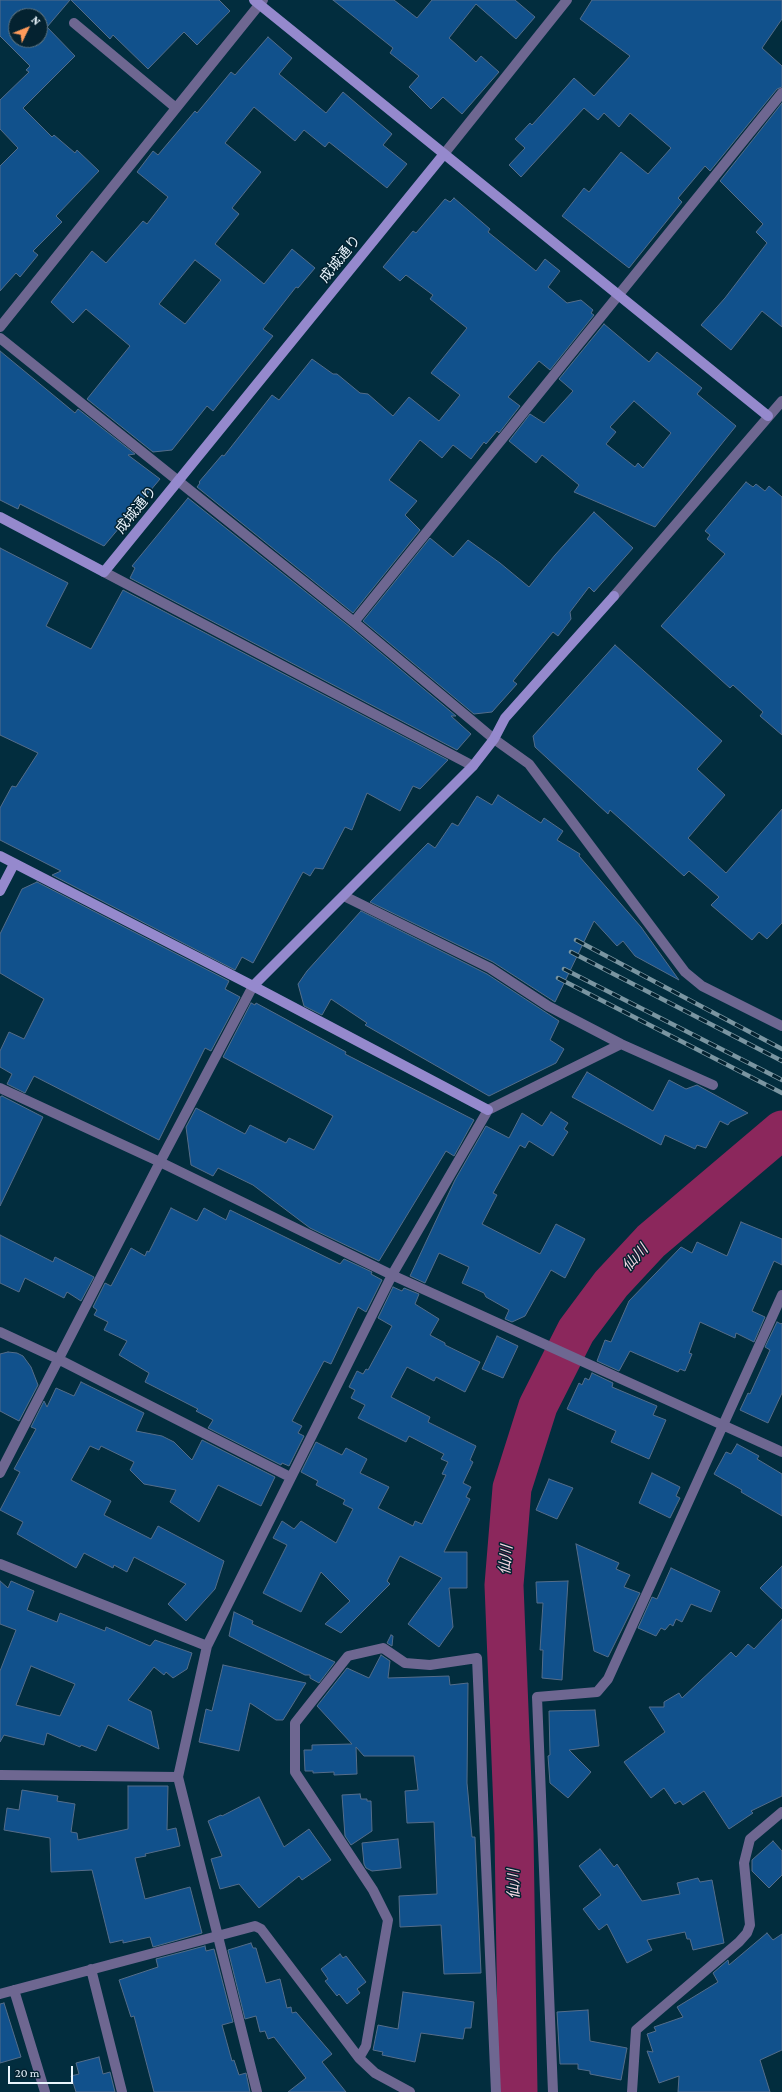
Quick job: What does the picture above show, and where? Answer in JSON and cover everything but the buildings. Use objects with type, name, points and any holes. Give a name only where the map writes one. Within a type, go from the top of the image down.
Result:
[{"type":"street","points":[[444,154],[567,0]]},
{"type":"street","points":[[0,327],[176,108],[259,1],[444,154],[620,294],[768,416]]},
{"type":"street","points":[[74,23],[176,108]]},
{"type":"street","points":[[354,622],[782,93]]},
{"type":"street","name":"成城通り","points":[[104,572],[444,154]]},
{"type":"street","points":[[0,338],[354,622],[494,739],[530,764],[684,972],[702,986],[782,1026]]},
{"type":"street","points":[[0,1473],[160,1162],[253,986],[473,766],[494,739],[505,718],[614,596],[782,401]]},
{"type":"street","points":[[0,517],[473,766]]},
{"type":"street","points":[[0,856],[253,986],[488,1110]]},
{"type":"street","points":[[0,891],[14,864]]},
{"type":"street","points":[[344,896],[490,968],[548,1006],[621,1044],[713,1085]]},
{"type":"street","points":[[257,2092],[178,1777],[207,1646],[392,1275],[488,1110],[621,1044]]},
{"type":"street","points":[[0,1088],[160,1162],[392,1275],[545,1346],[782,1452]]},
{"type":"street","points":[[553,2092],[537,1697],[597,1692],[608,1679],[782,1295]]},
{"type":"street","points":[[0,1332],[58,1359],[290,1477]]},
{"type":"street","points":[[0,1564],[207,1646]]},
{"type":"street","points":[[358,2058],[366,2046],[388,1920],[372,1890],[295,1772],[295,1723],[348,1656],[383,1648],[405,1663],[430,1665],[477,1658],[496,2092]]},
{"type":"street","points":[[0,1775],[178,1777]]},
{"type":"street","points":[[632,2092],[636,2030],[739,1942],[746,1933],[750,1925],[744,1863],[750,1839],[782,1812]]},
{"type":"street","points":[[0,1994],[255,1926],[261,1929],[358,2058],[374,2073],[410,2092]]},
{"type":"street","points":[[91,1969],[122,2092]]},
{"type":"street","points":[[14,1990],[45,2092]]},
{"type":"waterway","name":"仙川","points":[[518,2092],[514,1834],[504,1585],[512,1488],[538,1406],[576,1331],[611,1284],[651,1241],[782,1130]]},
{"type":"railway","points":[[576,940],[782,1049]]},
{"type":"railway","points":[[571,952],[782,1061]]},
{"type":"railway","points":[[564,969],[782,1080]]},
{"type":"railway","points":[[558,978],[782,1093]]}]
